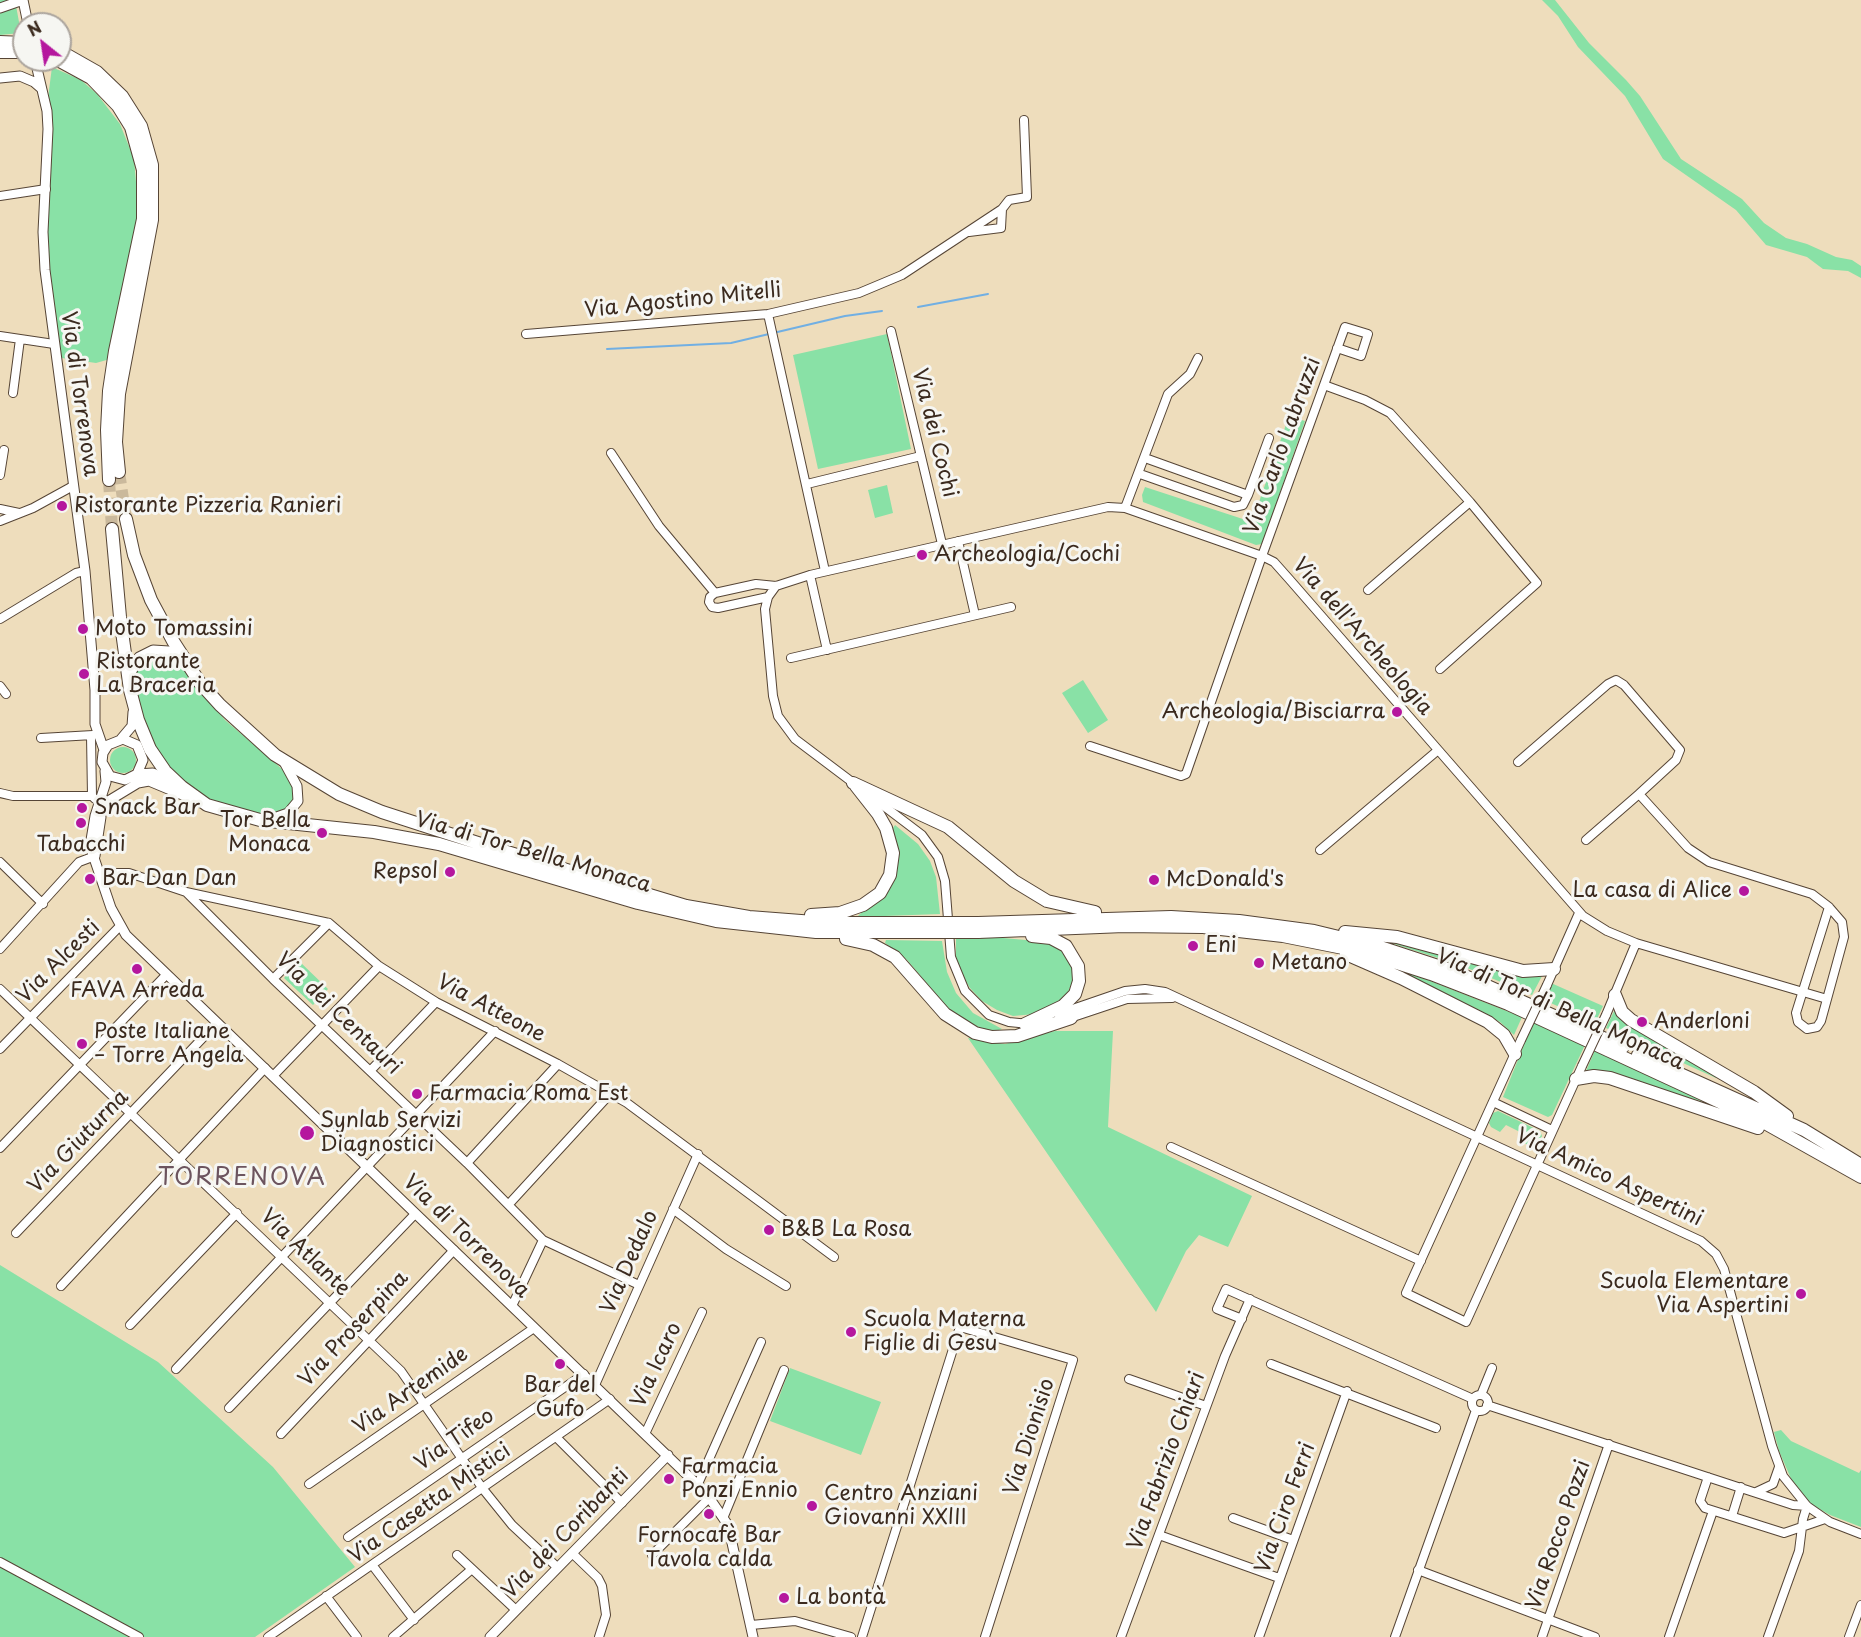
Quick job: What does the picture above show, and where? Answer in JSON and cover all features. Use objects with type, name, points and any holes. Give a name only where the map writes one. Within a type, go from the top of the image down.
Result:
[{"type":"main road","points":[[72,58],[97,72],[122,96],[143,130],[152,165],[152,220],[118,394],[114,476],[107,430],[109,391],[142,227],[143,170],[131,127],[118,106],[87,76],[72,68]]},
{"type":"main road","name":"Via di Tor Bella Monaca","points":[[126,519],[132,549],[146,588],[185,661],[215,700],[283,761],[326,788],[382,812],[632,891],[697,908],[759,918],[835,924],[938,927]]},
{"type":"main road","name":"Via di Tor Bella Monaca","points":[[112,529],[132,701],[143,734],[160,764],[182,787],[207,805],[260,820],[426,841],[680,913],[742,925],[822,932],[938,927]]},
{"type":"main road","points":[[853,783],[948,827],[1014,881],[1047,901],[1079,910],[1137,916],[1227,920],[1380,947],[1462,974],[1804,1130],[1861,1164]]},
{"type":"main road","points":[[759,918],[840,913],[869,902],[884,889],[893,863],[890,838],[878,814],[853,783]]},
{"type":"main road","points":[[978,927],[1137,916]]},
{"type":"main road","name":"Via di Tor di Bella Monaca","points":[[938,927],[978,927],[1004,931],[1195,926],[1314,936],[1400,963],[1480,992],[1805,1143],[1861,1177]]},
{"type":"main road","points":[[1004,931],[1056,940],[1068,948],[1078,966],[1079,983],[1072,998],[1056,1011],[1025,1024]]},
{"type":"main road","points":[[822,932],[868,943],[895,957],[945,1014],[975,1034],[992,1037],[1017,1036],[1071,1018]]},
{"type":"main road","points":[[1314,936],[1391,936],[1523,971],[1554,969]]},
{"type":"main road","points":[[1314,936],[1488,1022],[1503,1035],[1515,1054]]},
{"type":"main road","points":[[1615,995],[1622,1012],[1631,1020],[1754,1092],[1804,1130]]},
{"type":"main road","points":[[1576,1079],[1594,1076],[1610,1078],[1805,1143]]},
{"type":"street","points":[[0,8],[23,0]]},
{"type":"street","name":"Via di Torrenova","points":[[38,72],[48,129],[44,255],[85,571],[94,734],[92,784],[99,801]]},
{"type":"street","points":[[0,78],[26,78],[36,83],[42,90]]},
{"type":"street","points":[[1002,209],[1009,200],[1027,197],[1024,120]]},
{"type":"street","points":[[0,196],[46,189]]},
{"type":"street","name":"Via Agostino Mitelli","points":[[969,232],[1001,228],[1002,209]]},
{"type":"street","name":"Via Agostino Mitelli","points":[[526,334],[769,319],[885,284],[1002,209]]},
{"type":"street","points":[[769,319],[825,571]]},
{"type":"street","name":"Via Carlo Labruzzi","points":[[1090,746],[1181,776],[1186,774],[1262,556],[1337,348],[1345,327],[1368,334],[1361,356],[1337,348]]},
{"type":"street","name":"Via dei Cochi","points":[[891,331],[942,544]]},
{"type":"street","points":[[0,336],[54,344]]},
{"type":"street","points":[[13,393],[20,339]]},
{"type":"street","points":[[1125,508],[1140,474],[1168,394],[1190,374],[1198,358]]},
{"type":"street","points":[[1324,385],[1388,411],[1470,502],[1537,583],[1440,669]]},
{"type":"street","points":[[1140,474],[1234,507],[1243,506],[1269,438]]},
{"type":"street","points":[[0,475],[4,450]]},
{"type":"street","points":[[611,453],[667,536],[715,593],[709,600],[711,605],[716,608],[768,597],[776,586]]},
{"type":"street","points":[[807,484],[921,456]]},
{"type":"street","points":[[1145,458],[1248,495]]},
{"type":"street","points":[[0,521],[20,514],[73,486]]},
{"type":"street","points":[[1368,590],[1470,502]]},
{"type":"street","name":"Via dell'Archeologia","points":[[715,593],[754,585],[776,586],[825,571],[1099,508],[1125,508],[1262,556],[1274,562],[1290,580],[1579,913],[1607,931],[1636,943],[1827,999]]},
{"type":"street","points":[[0,509],[20,514]]},
{"type":"street","points":[[958,541],[975,615]]},
{"type":"street","points":[[0,620],[76,573],[85,571]]},
{"type":"street","points":[[810,575],[827,650]]},
{"type":"street","name":"Via Amico Aspertini","points":[[768,597],[765,609],[773,696],[780,721],[803,746],[917,831],[936,854],[945,876],[952,961],[964,991],[989,1015],[1025,1024],[1071,1018],[1131,998],[1182,999]]},
{"type":"street","points":[[791,658],[1011,607]]},
{"type":"street","points":[[129,679],[137,660],[153,650],[169,651],[185,661]]},
{"type":"street","points":[[1518,762],[1608,684],[1616,680],[1624,685],[1680,750],[1676,760],[1586,840]]},
{"type":"street","points":[[0,687],[6,694]]},
{"type":"street","points":[[132,701],[132,726],[104,750],[102,762],[105,771],[121,780],[137,774],[159,776],[177,794]]},
{"type":"street","points":[[41,738],[94,734],[132,741],[141,750],[143,763],[137,774]]},
{"type":"street","name":"Via di Torrenova","points":[[94,734],[104,750]]},
{"type":"street","points":[[1320,850],[1437,751]]},
{"type":"street","points":[[260,820],[283,816],[297,803],[297,786],[283,761]]},
{"type":"street","name":"Via di Torrenova","points":[[105,771],[105,788],[99,801],[90,846],[120,926],[166,975],[710,1497],[724,1516],[753,1637]]},
{"type":"street","name":"Via di Torrenova","points":[[99,801],[121,780]]},
{"type":"street","points":[[0,793],[13,796],[99,801],[138,783],[149,781],[207,805]]},
{"type":"street","points":[[92,784],[96,789],[105,788]]},
{"type":"street","points":[[1639,794],[1700,858],[1806,892],[1829,907],[1842,922],[1845,933],[1818,1025],[1805,1028],[1796,1017],[1829,907]]},
{"type":"street","points":[[0,949],[79,862],[95,856]]},
{"type":"street","points":[[0,862],[43,904]]},
{"type":"street","name":"Via Atteone","points":[[100,873],[129,873],[186,892],[329,923],[379,966],[436,1002],[558,1064],[610,1094],[698,1154],[834,1257]]},
{"type":"street","name":"Via dei Centauri","points":[[186,892],[273,979],[467,1163],[543,1240],[639,1285]]},
{"type":"street","points":[[1579,913],[1406,1293],[1466,1322],[1615,995],[1636,943]]},
{"type":"street","points":[[273,979],[329,923]]},
{"type":"street","name":"Via Alcesti","points":[[0,1049],[120,926]]},
{"type":"street","points":[[273,1076],[379,966]]},
{"type":"street","points":[[0,1148],[166,975]]},
{"type":"street","name":"Via Atlante","points":[[0,989],[369,1338],[401,1371],[483,1489],[512,1525],[557,1567]]},
{"type":"street","name":"Via Amico Aspertini","points":[[1025,1024],[1103,997],[1134,989],[1155,990],[1182,999],[1697,1239],[1716,1254],[1727,1278],[1779,1467],[1792,1489],[1807,1506],[1825,1519],[1861,1534]]},
{"type":"street","points":[[371,1070],[436,1002]]},
{"type":"street","name":"Via Giuturna","points":[[16,1233],[217,1023]]},
{"type":"street","points":[[176,1369],[495,1031]]},
{"type":"street","points":[[467,1163],[558,1064]]},
{"type":"street","points":[[61,1286],[265,1068]]},
{"type":"street","points":[[509,1204],[610,1094]]},
{"type":"street","points":[[1493,1102],[1552,1130]]},
{"type":"street","points":[[1172,1147],[1420,1261]]},
{"type":"street","name":"Via Dedalo","points":[[595,1385],[698,1154]]},
{"type":"street","points":[[673,1209],[726,1249],[786,1286]]},
{"type":"street","points":[[129,1325],[237,1213]]},
{"type":"street","points":[[229,1408],[415,1214]]},
{"type":"street","points":[[512,1306],[543,1240]]},
{"type":"street","name":"Via Proserpina","points":[[281,1434],[454,1250]]},
{"type":"street","points":[[1242,1319],[1217,1309],[1226,1289],[1477,1397],[1485,1397],[1487,1405]]},
{"type":"street","name":"Via Fabrizio Chiari","points":[[1122,1637],[1206,1406],[1250,1299]]},
{"type":"street","name":"Via Icaro","points":[[645,1434],[702,1312]]},
{"type":"street","name":"Via Dionisio","points":[[862,1637],[960,1327],[1073,1360],[985,1637]]},
{"type":"street","name":"Via Artemide","points":[[309,1484],[534,1328]]},
{"type":"street","points":[[698,1484],[761,1342]]},
{"type":"street","points":[[1271,1364],[1347,1391],[1436,1428]]},
{"type":"street","points":[[1476,1410],[1472,1404],[1492,1368]]},
{"type":"street","points":[[724,1516],[784,1370]]},
{"type":"street","name":"Via Tifeo","points":[[348,1537],[584,1374]]},
{"type":"street","points":[[1129,1379],[1206,1406]]},
{"type":"street","name":"Via Ciro Ferri","points":[[1259,1637],[1347,1391]]},
{"type":"street","name":"Via Casetta Mistici","points":[[268,1637],[610,1399]]},
{"type":"street","points":[[1476,1410],[1482,1410],[1487,1405]]},
{"type":"street","points":[[1487,1405],[1793,1505],[1807,1506],[1801,1528],[1799,1551],[1768,1637]]},
{"type":"street","points":[[1395,1637],[1476,1410]]},
{"type":"street","points":[[556,1438],[622,1503]]},
{"type":"street","name":"Via Rocco Pozzi","points":[[1542,1637],[1610,1444]]},
{"type":"street","name":"Via dei Coribanti","points":[[490,1637],[668,1455]]},
{"type":"street","points":[[1756,1492],[1773,1484],[1779,1467]]},
{"type":"street","points":[[1708,1477],[1700,1502],[1703,1507],[1713,1511],[1784,1533],[1825,1519]]},
{"type":"street","points":[[1732,1516],[1741,1487]]},
{"type":"street","points":[[652,1555],[710,1497]]},
{"type":"street","points":[[1669,1637],[1713,1511]]},
{"type":"street","points":[[1233,1518],[1293,1540]]},
{"type":"street","points":[[1159,1535],[1279,1578]]},
{"type":"street","points":[[572,1554],[598,1578],[602,1586],[606,1615],[599,1637]]},
{"type":"street","points":[[457,1555],[516,1610]]},
{"type":"street","points":[[0,1562],[139,1637]]},
{"type":"street","points":[[373,1566],[414,1620]]},
{"type":"street","points":[[393,1637],[472,1569]]},
{"type":"street","points":[[1418,1570],[1595,1637]]},
{"type":"street","points":[[326,1596],[357,1637]]},
{"type":"street","points":[[1849,1637],[1861,1605]]},
{"type":"street","points":[[751,1626],[777,1621],[800,1622],[851,1637]]},
{"type":"green space","points":[[0,0],[15,0],[17,12],[12,12],[12,34],[0,35]]},
{"type":"green space","points":[[1542,0],[1555,0],[1589,43],[1640,96],[1681,159],[1742,199],[1764,223],[1786,238],[1807,244],[1836,257],[1852,260],[1861,266],[1861,278],[1848,271],[1823,269],[1807,257],[1766,245],[1736,210],[1663,159],[1625,96],[1578,47],[1558,16]]},
{"type":"green space","points":[[51,72],[63,72],[81,80],[97,94],[120,124],[134,159],[139,216],[110,359],[96,363],[55,357],[45,278],[48,98]]},
{"type":"green space","points":[[887,334],[911,449],[818,469],[793,355]]},
{"type":"green space","points":[[1289,416],[1305,421],[1262,544],[1256,545],[1143,502],[1142,495],[1145,487],[1252,522]]},
{"type":"green space","points":[[887,485],[893,513],[875,518],[868,490]]},
{"type":"green space","points":[[159,652],[172,656],[225,720],[289,775],[294,782],[295,798],[286,810],[269,815],[257,815],[209,800],[192,790],[161,758],[142,719],[134,682],[136,671],[143,659]]},
{"type":"green space","points":[[1083,680],[1108,720],[1088,733],[1062,693]]},
{"type":"green space","points":[[123,747],[132,751],[136,760],[132,769],[123,773],[114,769],[110,760],[114,751]]},
{"type":"green space","points":[[895,825],[918,844],[930,861],[936,877],[940,914],[857,917],[863,911],[898,853],[893,828]]},
{"type":"green space","points":[[992,937],[1048,942],[1063,950],[1072,966],[1072,983],[1067,994],[1059,1003],[1035,1014],[1013,1016],[982,1001],[970,988],[961,973],[956,957],[956,939]]},
{"type":"green space","points":[[1389,938],[1526,976],[1542,976],[1532,995],[1460,965],[1391,943]]},
{"type":"green space","points":[[886,940],[942,941],[947,972],[956,993],[973,1013],[1002,1029],[996,1031],[980,1028],[952,1013],[907,960],[885,943]]},
{"type":"green space","points":[[299,961],[328,989],[313,1005],[284,978]]},
{"type":"green space","points":[[1387,964],[1522,1017],[1514,1035],[1500,1022]]},
{"type":"green space","points":[[1551,983],[1603,1006],[1595,1023],[1544,1000]]},
{"type":"green space","points":[[1615,1009],[1716,1076],[1716,1078],[1606,1028]]},
{"type":"green space","points":[[1533,1022],[1585,1045],[1552,1115],[1548,1117],[1503,1097]]},
{"type":"green space","points":[[1055,1031],[1113,1031],[1108,1127],[1252,1196],[1228,1247],[1199,1235],[1186,1251],[1156,1312],[968,1038],[1005,1044]]},
{"type":"green space","points":[[1595,1050],[1705,1101],[1594,1070],[1586,1071]]},
{"type":"green space","points":[[1498,1111],[1540,1131],[1542,1136],[1538,1145],[1534,1147],[1524,1143],[1526,1135],[1506,1125],[1500,1132],[1491,1127],[1489,1123],[1493,1113]]},
{"type":"green space","points":[[0,1265],[158,1362],[273,1467],[355,1567],[255,1637],[0,1637]]},
{"type":"green space","points":[[790,1368],[881,1402],[861,1455],[770,1421]]},
{"type":"green space","points":[[1781,1430],[1791,1441],[1859,1473],[1861,1470],[1861,1527],[1830,1515],[1809,1503],[1792,1481],[1779,1451],[1774,1432]]},
{"type":"waterway","points":[[918,307],[988,294]]},
{"type":"waterway","points":[[607,349],[731,343],[845,316],[882,311]]},
{"type":"tunnel","points":[[119,472],[126,519]]},
{"type":"tunnel","points":[[109,480],[112,529]]},
{"type":"place","name":"Ristorante Pizzeria Ranieri","points":[[62,506]]},
{"type":"place","name":"Archeologia/Cochi","points":[[922,555]]},
{"type":"place","name":"Moto Tomassini","points":[[83,629]]},
{"type":"place","name":"Ristorante La Braceria","points":[[84,674]]},
{"type":"place","name":"Archeologia/Bisciarra","points":[[1397,712]]},
{"type":"place","name":"Snack Bar","points":[[82,808]]},
{"type":"place","name":"Tabacchi","points":[[81,823]]},
{"type":"place","name":"Tor Bella Monaca","points":[[322,833]]},
{"type":"place","name":"Repsol","points":[[450,872]]},
{"type":"place","name":"Bar Dan Dan","points":[[90,879]]},
{"type":"place","name":"McDonald's","points":[[1154,880]]},
{"type":"place","name":"La casa di Alice","points":[[1744,891]]},
{"type":"place","name":"Eni","points":[[1193,946]]},
{"type":"place","name":"Metano","points":[[1259,963]]},
{"type":"place","name":"FAVA Arreda","points":[[137,969]]},
{"type":"place","name":"Anderloni","points":[[1642,1022]]},
{"type":"place","name":"Poste Italiane – Torre Angela","points":[[82,1044]]},
{"type":"place","name":"Farmacia Roma Est","points":[[417,1094]]},
{"type":"place","name":"Synlab Servizi Diagnostici","points":[[307,1133]]},
{"type":"place","name":"B&B La Rosa","points":[[769,1230]]},
{"type":"place","name":"Scuola Elementare Via Aspertini","points":[[1801,1294]]},
{"type":"place","name":"Scuola Materna Figlie di Gesù","points":[[851,1332]]},
{"type":"place","name":"Bar del Gufo","points":[[560,1364]]},
{"type":"place","name":"Farmacia Ponzi Ennio","points":[[669,1479]]},
{"type":"place","name":"Centro Anziani Giovanni XXIII","points":[[812,1506]]},
{"type":"place","name":"Fornocafè Bar Tavola calda","points":[[709,1514]]},
{"type":"place","name":"La bontà","points":[[784,1598]]},
{"type":"district","name":"TORRENOVA","points":[[242,1178]]}]
